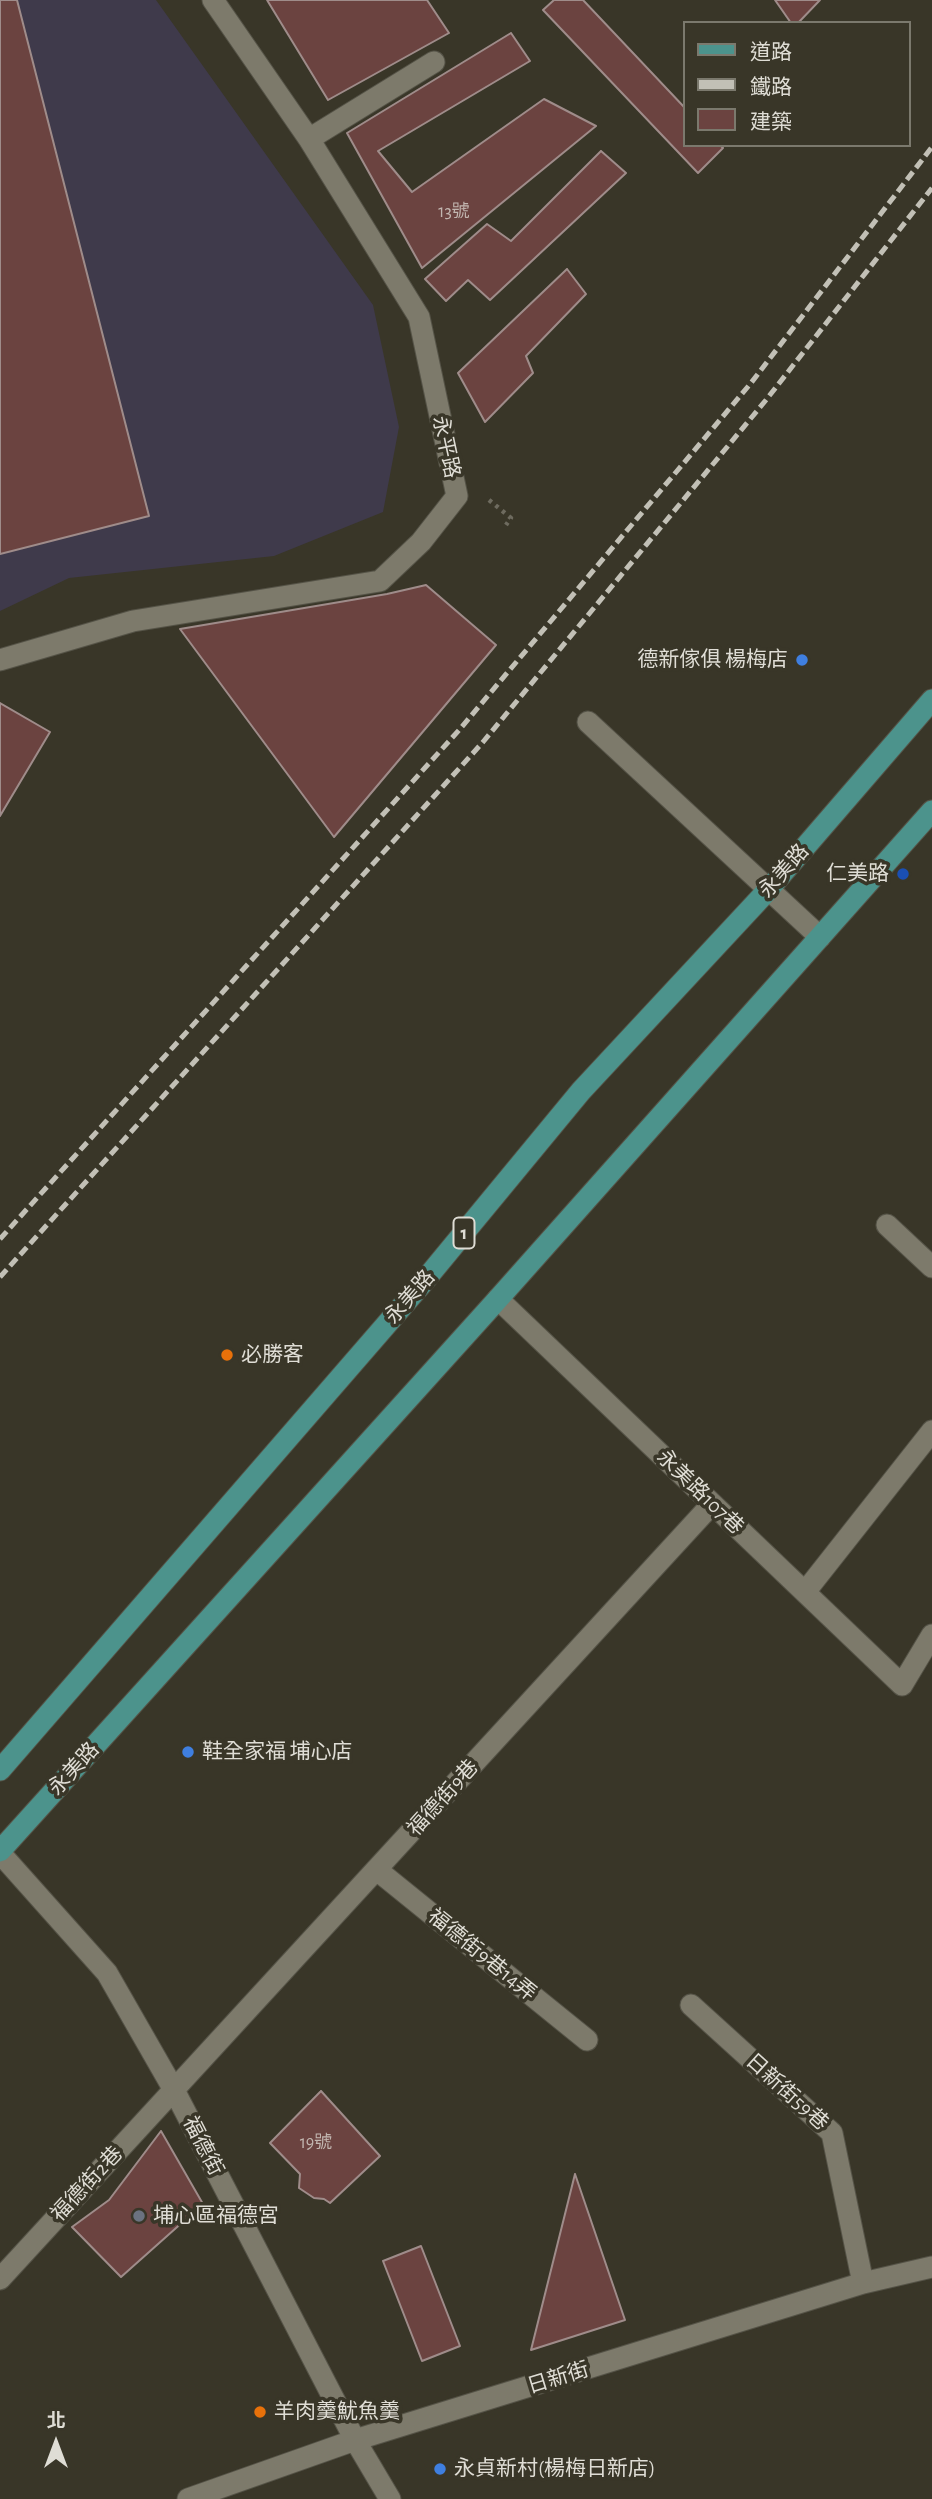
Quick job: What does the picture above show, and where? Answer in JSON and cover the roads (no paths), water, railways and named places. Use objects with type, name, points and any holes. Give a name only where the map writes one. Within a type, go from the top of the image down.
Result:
[{"type":"main road","name":"永美路","points":[[0,1770],[425,1280],[580,1091],[768,890],[932,701]]},
{"type":"main road","name":"永美路","points":[[0,1852],[498,1299],[932,811]]},
{"type":"street","name":"永平路","points":[[0,660],[133,621],[380,581],[421,542],[457,496],[419,317],[309,139],[213,0]]},
{"type":"street","points":[[309,139],[434,62]]},
{"type":"street","points":[[588,722],[820,937]]},
{"type":"street","points":[[887,1225],[932,1267]]},
{"type":"street","name":"永美路107巷","points":[[498,1299],[902,1685],[932,1635]]},
{"type":"street","points":[[805,1592],[932,1431]]},
{"type":"street","name":"福德街9巷","points":[[174,2090],[712,1504]]},
{"type":"street","name":"福德街","points":[[0,1852],[107,1973],[174,2090],[355,2440],[390,2499]]},
{"type":"street","name":"福德街9巷14弄","points":[[377,1870],[587,2040]]},
{"type":"street","name":"日新街59巷","points":[[691,2005],[832,2133],[863,2283]]},
{"type":"street","name":"福德街2巷","points":[[0,2279],[174,2090]]},
{"type":"street","name":"日新街","points":[[188,2499],[355,2440],[863,2283],[932,2267]]},
{"type":"railway","points":[[0,1239],[460,729],[751,383],[932,147]]},
{"type":"railway","points":[[0,1277],[483,742],[766,400],[932,188]]},
{"type":"place","name":"德新傢俱 楊梅店","points":[[802,660]]},
{"type":"place","name":"仁美路","points":[[903,874]]},
{"type":"place","name":"必勝客","points":[[227,1355]]},
{"type":"place","name":"鞋全家福 埔心店","points":[[188,1752]]},
{"type":"place","name":"埔心區福德宮","points":[[139,2216]]},
{"type":"place","name":"羊肉羹魷魚羹","points":[[260,2412]]},
{"type":"place","name":"永貞新村(楊梅日新店)","points":[[440,2469]]}]
